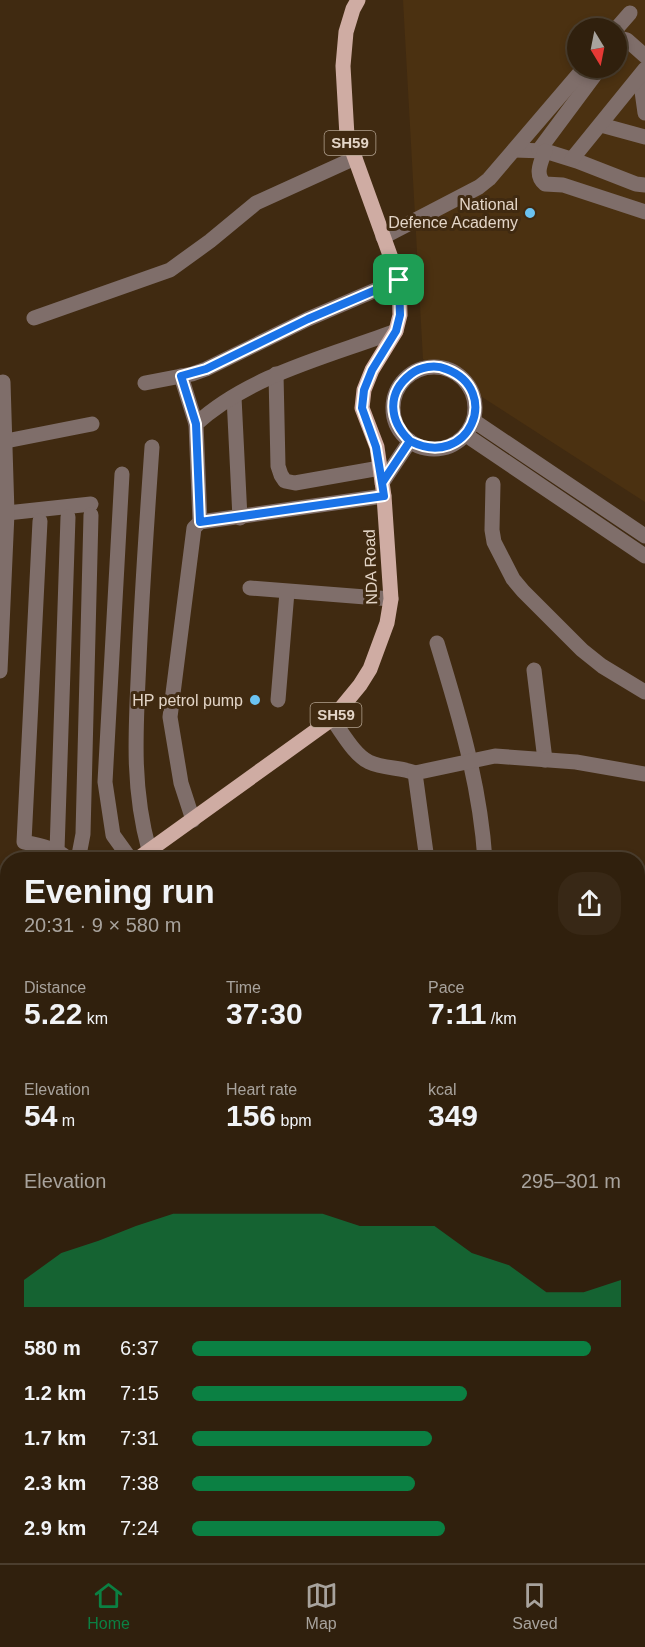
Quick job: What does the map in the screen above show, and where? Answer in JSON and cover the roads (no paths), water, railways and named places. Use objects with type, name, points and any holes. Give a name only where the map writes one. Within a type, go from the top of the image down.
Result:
[{"type":"main road","name":"NDA Road","points":[[146,852],[332,718],[360,685],[370,669],[387,623],[392,599],[383,490],[376,447],[362,408],[364,390],[372,370],[396,331],[400,315],[399,280],[347,136],[343,66],[346,32],[358,0]]},
{"type":"street","points":[[626,18],[630,13]]},
{"type":"street","points":[[627,40],[645,56]]},
{"type":"street","points":[[572,159],[642,73]]},
{"type":"street","points":[[642,73],[645,113]]},
{"type":"street","points":[[384,237],[479,187],[489,179],[575,78]]},
{"type":"street","points":[[514,150],[542,150],[645,186],[641,211],[563,185],[545,184],[539,178],[542,150],[593,78]]},
{"type":"street","points":[[601,125],[645,137]]},
{"type":"street","points":[[34,318],[170,270],[256,203],[355,158]]},
{"type":"street","points":[[145,383],[206,369],[308,319],[399,280]]},
{"type":"street","points":[[196,424],[207,413],[276,374],[396,331]]},
{"type":"street","points":[[427,367],[442,367],[455,372],[466,381],[473,393],[476,407],[470,428],[446,447],[434,449],[421,447],[410,441],[395,421],[393,407],[396,393],[403,381],[414,372],[427,367]]},
{"type":"street","points":[[276,374],[278,466],[285,481],[295,483],[380,468]]},
{"type":"street","points":[[181,376],[196,424],[200,522]]},
{"type":"street","points":[[0,671],[6,513],[3,382]]},
{"type":"street","points":[[234,397],[240,518]]},
{"type":"street","points":[[6,441],[92,424]]},
{"type":"street","points":[[470,428],[645,536]]},
{"type":"street","points":[[470,428],[645,556]]},
{"type":"street","points":[[193,820],[181,783],[170,717],[194,528],[200,522],[240,518],[383,490],[410,441]]},
{"type":"street","points":[[142,852],[135,748],[152,447]]},
{"type":"street","points":[[122,474],[105,782],[113,835],[125,852]]},
{"type":"street","points":[[493,484],[494,542],[513,579],[582,650],[602,666],[645,692]]},
{"type":"street","points":[[6,513],[91,509],[83,834],[80,852]]},
{"type":"street","points":[[63,852],[68,517]]},
{"type":"street","points":[[40,521],[24,842],[54,852]]},
{"type":"street","points":[[250,588],[392,599]]},
{"type":"street","points":[[278,700],[287,592]]},
{"type":"street","points":[[437,642],[478,792],[484,852]]},
{"type":"street","points":[[534,670],[545,760]]},
{"type":"street","points":[[332,718],[355,749],[368,761],[389,767],[404,768],[416,773],[495,756],[576,762],[645,774]]},
{"type":"street","points":[[416,773],[426,852]]},
{"type":"place","name":"National Defence Academy","points":[[530,213]]},
{"type":"place","name":"HP petrol pump","points":[[255,700]]}]
